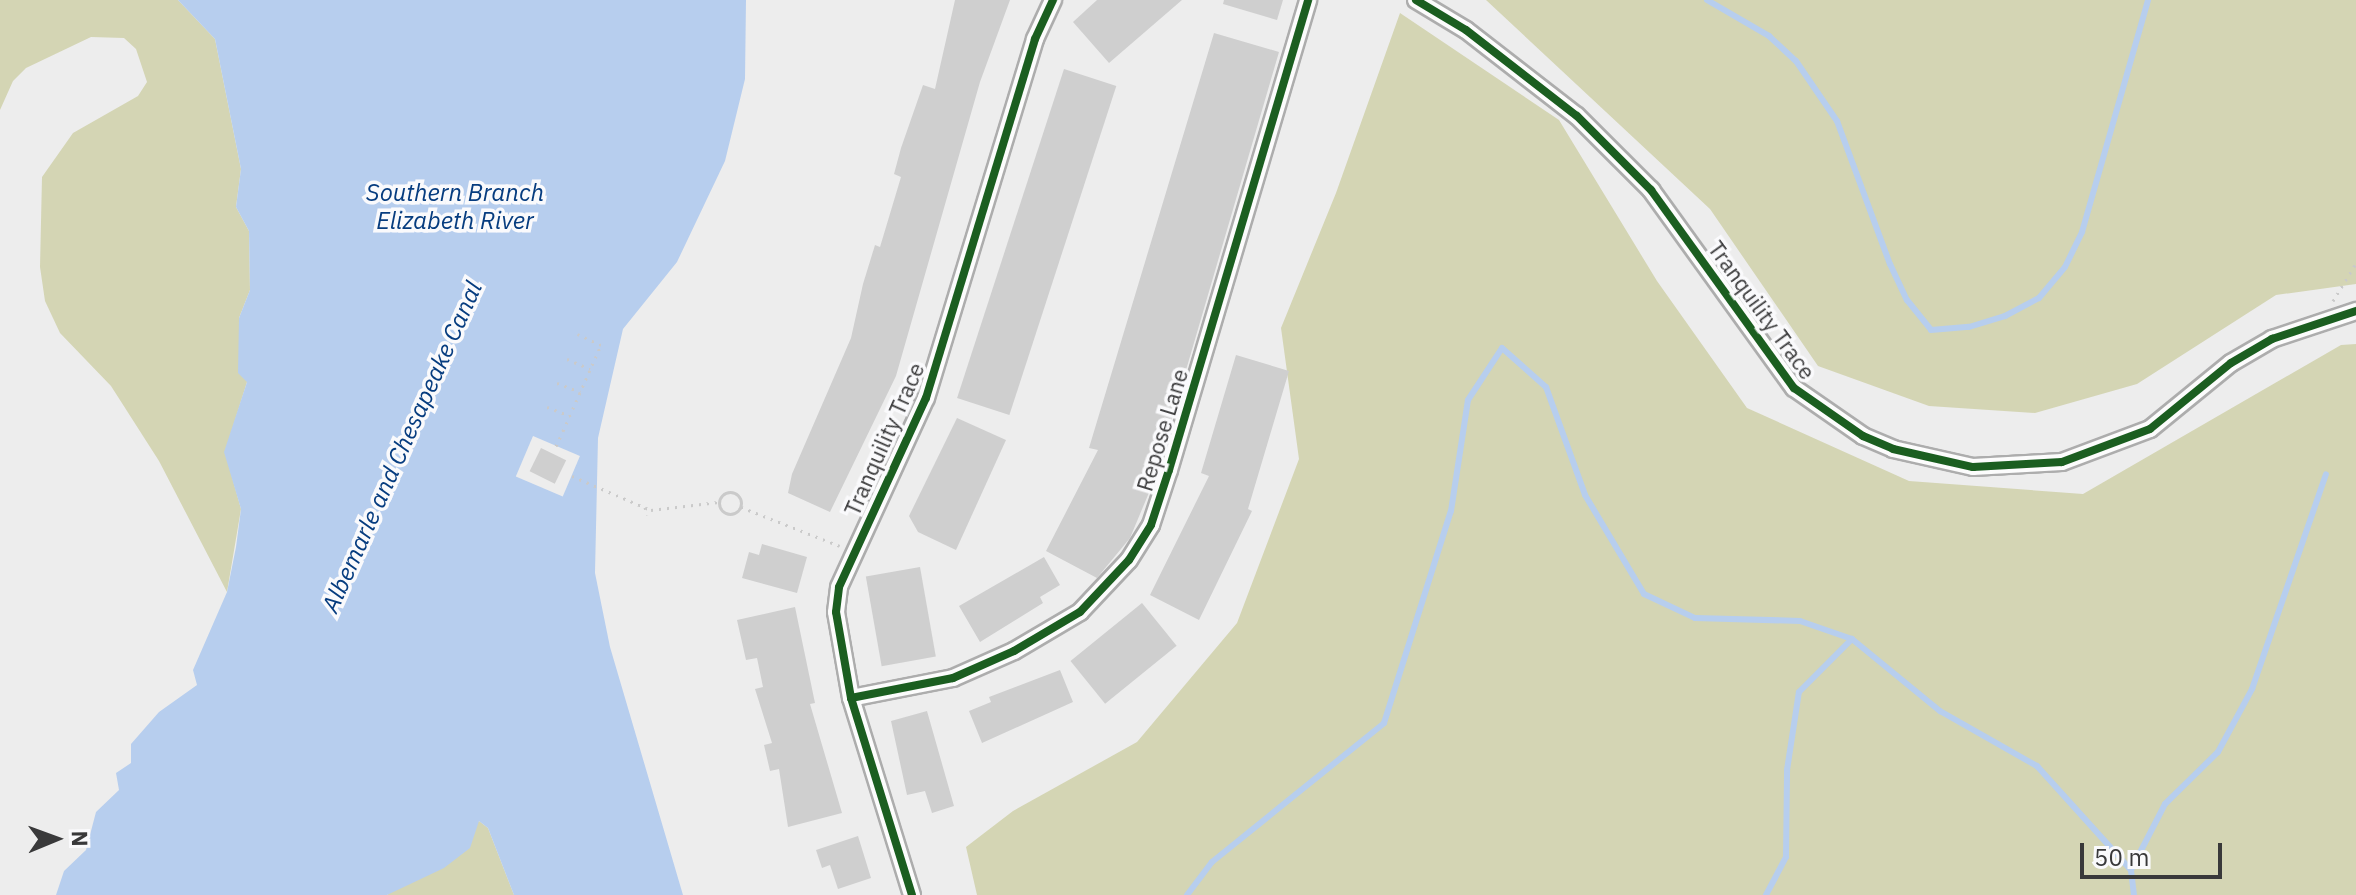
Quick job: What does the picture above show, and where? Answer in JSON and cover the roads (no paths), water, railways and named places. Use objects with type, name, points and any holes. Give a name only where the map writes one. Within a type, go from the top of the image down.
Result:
[{"type":"street","name":"Tranquility Trace","points":[[912,895],[851,698],[836,612],[839,587],[926,398],[1035,39],[1053,0]]},
{"type":"street","name":"Repose Lane","points":[[851,698],[953,678],[1014,651],[1080,612],[1129,560],[1151,525],[1160,497],[1308,0]]},
{"type":"street","name":"Tranquility Trace","points":[[1416,0],[1466,30],[1577,116],[1651,190],[1794,388],[1863,436],[1893,449],[1947,464],[1996,468],[2038,467],[2083,456],[2150,429],[2231,363],[2317,321],[2356,311]]},
{"type":"water","name":"Southern Branch Elizabeth River","points":[[178,0],[746,0],[745,79],[725,161],[677,262],[623,329],[598,438],[595,573],[610,647],[683,895],[514,895],[488,828],[479,821],[470,848],[444,868],[387,895],[56,895],[64,871],[86,850],[96,812],[119,790],[116,773],[131,763],[131,744],[159,712],[197,685],[193,670],[227,592],[236,547],[241,509],[224,452],[247,382],[238,373],[239,318],[250,290],[249,231],[236,207],[241,169],[215,39]]},
{"type":"waterway","points":[[1707,0],[1769,36],[1796,61],[1837,121],[1890,264],[1907,300],[1931,330],[1969,327],[2005,316],[2039,298],[2065,267],[2082,232],[2148,0]]},
{"type":"waterway","points":[[1187,895],[1212,862],[1384,723],[1451,511],[1468,400],[1502,348],[1546,387],[1585,495],[1644,594],[1695,618],[1800,621],[1852,639],[1940,711],[2037,766],[2131,870]]},
{"type":"waterway","points":[[2134,895],[2131,870],[2165,804],[2218,752],[2252,689],[2326,474]]},
{"type":"waterway","points":[[1766,895],[1786,857],[1787,770],[1799,692],[1852,639]]},
{"type":"water label","name":"Albemarle and Chesapeake Canal","points":[[402,447]]}]
